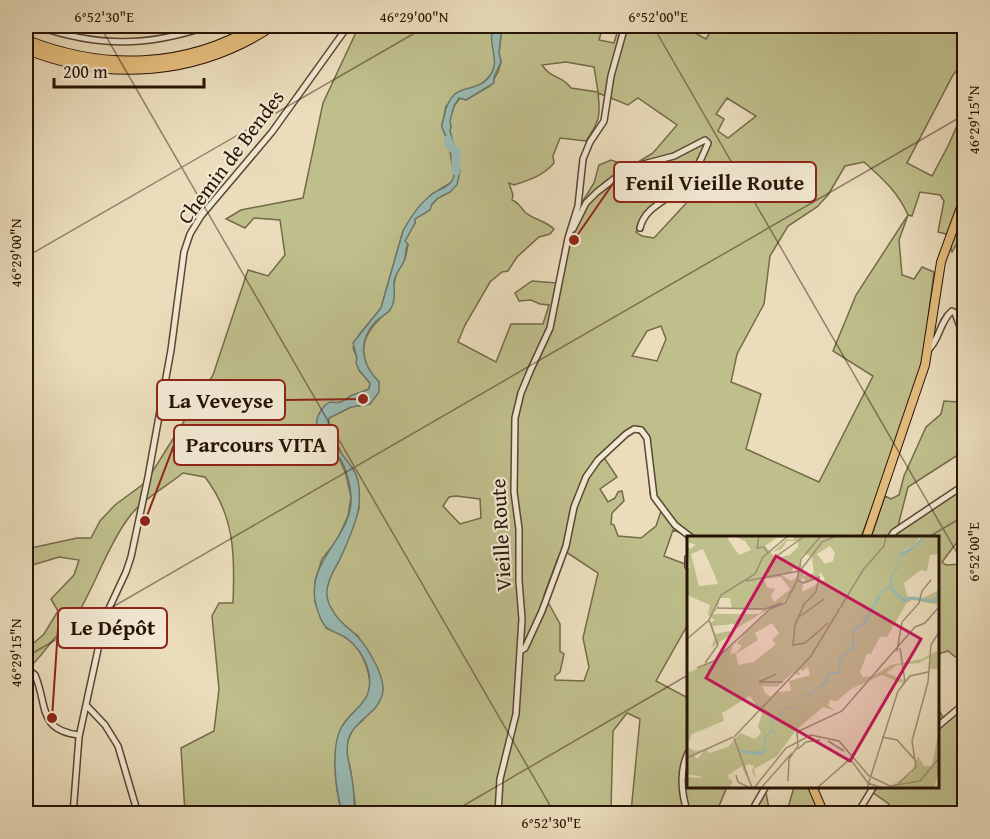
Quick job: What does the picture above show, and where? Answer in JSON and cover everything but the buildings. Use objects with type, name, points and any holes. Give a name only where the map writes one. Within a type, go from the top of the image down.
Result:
[{"type":"highway","points":[[26,40],[81,57],[104,61],[143,62],[195,53],[220,45],[257,26]]},
{"type":"highway","points":[[26,49],[56,60],[90,67],[123,70],[157,69],[210,57],[248,41],[272,26]]},
{"type":"main road","points":[[866,536],[914,401],[928,350],[940,262],[964,199]]},
{"type":"main road","points":[[813,788],[824,813]]},
{"type":"street","points":[[37,26],[82,38],[122,43],[166,38],[208,26]]},
{"type":"street","name":"Chemin de Bendes","points":[[74,813],[80,735],[105,617],[131,558],[171,350],[184,252],[190,234],[201,216],[272,132],[348,26]]},
{"type":"street","points":[[568,238],[578,206],[583,159],[590,142],[604,121],[610,76],[626,26]]},
{"type":"street","points":[[568,238],[586,203],[597,192],[632,167],[674,156],[705,140],[708,143],[694,172],[683,187],[646,213],[640,228]]},
{"type":"street","name":"Vieille Route","points":[[498,813],[500,778],[516,714],[522,615],[519,581],[519,526],[514,492],[514,424],[521,393],[550,328],[568,238]]},
{"type":"street","points":[[928,350],[933,346],[941,324],[952,311],[955,312],[964,339]]},
{"type":"street","points":[[520,651],[525,648],[542,611],[566,546],[574,507],[586,477],[602,456],[631,431],[641,430],[647,438],[655,499],[675,525],[691,536]]},
{"type":"street","points":[[892,536],[894,532],[964,485]]},
{"type":"street","points":[[26,668],[35,675],[43,710],[50,725],[70,734],[80,735]]},
{"type":"street","points":[[939,725],[964,704]]},
{"type":"street","points":[[87,706],[105,725],[118,746],[138,813]]},
{"type":"street","points":[[687,756],[681,771],[688,813]]},
{"type":"street","points":[[750,813],[765,788]]},
{"type":"street","points":[[857,813],[873,788]]},
{"type":"green space","points":[[359,26],[495,26],[492,30],[495,58],[491,74],[485,81],[446,106],[442,126],[449,145],[454,177],[452,182],[432,194],[403,231],[381,308],[359,335],[353,348],[359,370],[370,383],[369,389],[336,403],[320,413],[333,451],[346,474],[351,497],[348,516],[337,540],[322,559],[315,581],[315,602],[326,628],[348,639],[360,652],[370,681],[368,695],[362,705],[345,722],[340,732],[335,772],[342,813],[185,813],[181,748],[214,731],[219,689],[212,616],[219,603],[233,603],[234,569],[231,537],[228,522],[215,492],[205,477],[183,473],[138,507],[113,543],[76,617],[26,670],[26,650],[44,634],[58,611],[51,599],[74,575],[79,560],[59,557],[26,567],[26,549],[77,538],[91,538],[100,521],[115,505],[146,482],[213,375],[248,270],[268,276],[285,255],[280,220],[254,218],[245,228],[226,219],[241,210],[303,198],[323,103]]},
{"type":"green space","points":[[502,26],[603,26],[599,40],[614,43],[619,26],[682,26],[706,39],[714,26],[964,26],[964,61],[953,75],[907,163],[932,176],[964,110],[964,231],[952,252],[946,234],[938,232],[944,201],[940,195],[920,192],[912,216],[908,215],[899,240],[902,275],[914,279],[922,267],[934,272],[922,365],[900,434],[861,536],[689,536],[673,530],[664,556],[685,564],[687,558],[687,626],[656,681],[687,697],[687,788],[727,788],[719,806],[687,806],[684,814],[354,813],[355,802],[350,767],[346,756],[348,740],[353,729],[363,720],[383,690],[358,636],[345,627],[328,603],[326,591],[330,576],[339,561],[359,509],[354,470],[345,461],[329,435],[327,426],[329,418],[351,407],[370,404],[379,382],[366,362],[363,353],[364,344],[373,326],[390,310],[396,273],[405,259],[408,245],[405,241],[415,223],[414,219],[425,212],[438,198],[450,192],[460,171],[449,121],[454,106],[460,98],[466,100],[490,86],[501,62],[499,53]],"holes":[[[566,62],[594,67],[598,92],[571,88],[542,65]],[[598,93],[628,105],[638,98],[677,125],[653,153],[625,170],[619,163],[611,160],[599,165],[594,183],[581,204],[578,225],[568,246],[557,283],[532,281],[515,293],[519,301],[531,300],[549,305],[543,324],[511,324],[496,362],[458,342],[465,325],[490,282],[502,272],[508,271],[517,257],[539,237],[550,234],[554,229],[526,213],[512,200],[513,195],[509,183],[514,185],[530,179],[550,167],[554,163],[553,156],[560,138],[586,141],[596,124],[599,108]],[[727,98],[756,116],[728,138],[718,131],[724,119],[716,114]],[[864,162],[894,192],[908,215],[856,295],[833,351],[873,376],[819,482],[746,449],[761,394],[731,382],[737,354],[764,304],[770,256],[788,226],[817,207],[828,195],[845,166]],[[686,185],[703,185],[654,238],[642,236],[636,232],[646,213]],[[661,326],[666,339],[657,361],[632,356],[647,331]],[[634,431],[643,435],[648,448],[650,494],[661,511],[656,526],[641,538],[618,536],[614,525],[611,524],[612,513],[624,501],[622,491],[608,502],[600,489],[617,477],[603,456]],[[449,497],[480,499],[481,518],[460,524],[443,506]],[[566,552],[598,573],[583,638],[589,667],[584,681],[555,680],[555,676],[560,672],[564,654],[560,651],[560,624],[544,595],[558,558]],[[627,713],[640,719],[631,812],[611,810],[613,731]]]},
{"type":"green space","points":[[964,396],[964,451],[908,487],[898,526],[964,482],[964,533],[942,562],[946,565],[964,564],[964,664],[948,651],[939,654],[939,536],[872,536],[885,496],[891,499],[899,495],[904,476],[926,427],[941,414],[944,401],[960,402]]},
{"type":"green space","points":[[964,706],[964,813],[884,813],[889,804],[872,792],[875,788],[939,788],[939,710],[944,719]]},
{"type":"green space","points":[[764,788],[769,809],[787,811],[794,788],[811,788],[821,814],[748,814]]},
{"type":"water","points":[[495,26],[502,26],[499,53],[501,62],[494,77],[494,83],[466,100],[459,98],[450,121],[450,131],[460,171],[457,185],[450,192],[438,198],[430,210],[415,219],[405,241],[408,244],[404,261],[394,279],[392,307],[376,321],[366,336],[365,360],[379,382],[379,392],[370,404],[351,407],[329,418],[329,432],[332,439],[355,473],[358,482],[359,505],[351,533],[330,578],[327,598],[335,615],[358,637],[371,655],[383,684],[381,698],[377,705],[355,727],[348,741],[347,752],[354,790],[354,813],[342,813],[335,770],[338,737],[341,728],[365,699],[370,684],[368,668],[359,651],[346,638],[325,626],[320,619],[316,605],[314,589],[317,575],[345,524],[350,511],[351,496],[344,466],[320,435],[317,419],[329,403],[344,401],[352,395],[369,389],[370,383],[356,363],[353,343],[381,308],[403,231],[409,221],[427,199],[453,179],[455,170],[453,159],[442,124],[453,96],[485,81],[491,74],[494,68],[492,31]]},
{"type":"waterway","points":[[448,140],[450,146],[456,151],[456,171]]},
{"type":"place","name":"Fenil Vieille Route","points":[[574,240]]},
{"type":"place","name":"La Veveyse","points":[[363,399]]},
{"type":"place","name":"Parcours VITA","points":[[145,521]]},
{"type":"place","name":"Le Dépôt","points":[[52,718]]}]
